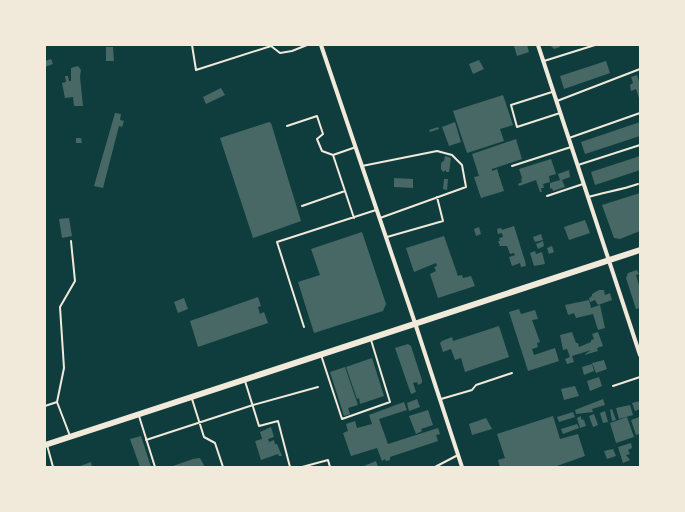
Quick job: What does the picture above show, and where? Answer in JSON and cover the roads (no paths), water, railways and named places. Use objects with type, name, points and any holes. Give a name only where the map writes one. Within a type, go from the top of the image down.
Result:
[{"type":"main road","points":[[46,444],[245,381],[370,339],[415,322],[483,303],[640,250]]},
{"type":"street","points":[[321,45],[415,322],[462,467]]},
{"type":"street","points":[[538,45],[640,354]]},
{"type":"lane","points":[[192,45],[196,70],[271,46],[280,53],[292,51],[306,45]]},
{"type":"lane","points":[[544,61],[595,45]]},
{"type":"lane","points":[[557,100],[640,69]]},
{"type":"lane","points":[[554,91],[511,105],[517,127],[561,113]]},
{"type":"lane","points":[[569,138],[640,113]]},
{"type":"lane","points":[[287,126],[317,116],[323,134],[317,138],[322,151],[333,155],[356,147]]},
{"type":"lane","points":[[578,165],[640,145]]},
{"type":"lane","points":[[512,166],[572,146]]},
{"type":"lane","points":[[362,166],[437,151],[452,154],[462,164],[466,187],[380,218]]},
{"type":"lane","points":[[333,155],[354,218]]},
{"type":"lane","points":[[547,196],[584,184]]},
{"type":"lane","points":[[588,197],[614,190],[621,190],[638,184]]},
{"type":"lane","points":[[302,206],[345,191]]},
{"type":"lane","points":[[386,237],[443,221],[437,197]]},
{"type":"lane","points":[[304,327],[277,242],[377,210]]},
{"type":"lane","points":[[70,437],[57,402],[64,368],[60,307],[75,281],[71,241]]},
{"type":"lane","points":[[321,355],[342,418],[390,402],[370,339]]},
{"type":"lane","points":[[440,400],[472,390],[476,385],[512,374]]},
{"type":"lane","points":[[613,386],[640,377]]},
{"type":"lane","points":[[245,381],[259,426],[278,421],[290,467]]},
{"type":"lane","points":[[146,440],[200,422],[318,387]]},
{"type":"lane","points":[[192,398],[204,437],[215,443],[223,467]]},
{"type":"lane","points":[[45,406],[57,402]]},
{"type":"lane","points":[[138,415],[155,467]]},
{"type":"lane","points":[[46,444],[53,467]]},
{"type":"lane","points":[[435,467],[458,455]]},
{"type":"lane","points":[[302,467],[328,460],[330,467]]}]
